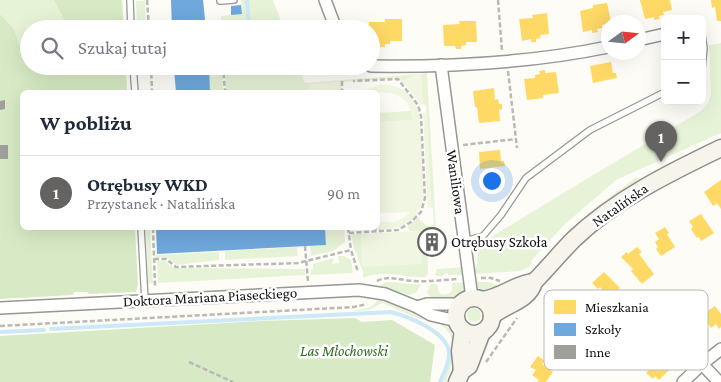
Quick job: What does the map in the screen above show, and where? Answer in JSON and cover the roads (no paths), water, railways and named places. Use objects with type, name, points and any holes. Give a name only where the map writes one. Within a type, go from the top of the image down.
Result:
[{"type":"main road","name":"Natalińska","points":[[492,316],[526,295],[532,289],[534,282],[575,238],[634,194],[672,171],[721,148]]},
{"type":"main road","name":"Natalińska","points":[[472,301],[500,296],[528,282],[534,282]]},
{"type":"main road","points":[[472,301],[489,307],[492,316],[490,324],[482,332],[469,366],[459,376],[460,326],[456,312],[472,301]]},
{"type":"main road","points":[[460,326],[472,333],[482,332]]},
{"type":"street","points":[[325,0],[333,20]]},
{"type":"street","points":[[646,38],[661,35]]},
{"type":"street","points":[[380,66],[516,61],[601,48]]},
{"type":"street","name":"Waniliowa","points":[[441,65],[472,301]]},
{"type":"street","name":"Doktora Mariana Piaseckiego","points":[[0,308],[359,290],[381,293],[460,326]]},
{"type":"street","name":"Doktora Mariana Piaseckiego","points":[[417,307],[427,304],[472,301]]},
{"type":"street","points":[[708,359],[721,349]]},
{"type":"street","points":[[683,382],[696,370]]},
{"type":"street","points":[[708,370],[719,382]]},
{"type":"lane","points":[[130,0],[131,20]]},
{"type":"lane","points":[[220,1],[234,0]]},
{"type":"lane","points":[[134,75],[135,90]]},
{"type":"lane","points":[[465,241],[483,236],[502,215],[526,178],[590,130],[661,94]]},
{"type":"lane","points":[[141,230],[145,301]]},
{"type":"waterway","points":[[247,0],[248,20]]},
{"type":"waterway","points":[[51,329],[391,312],[426,326],[434,331],[446,344],[449,360],[440,382]]},
{"type":"waterway","points":[[0,332],[44,330]]},
{"type":"place","name":"Otrębusy WKD","points":[[661,162]]},
{"type":"place","name":"Otrębusy Szkoła","points":[[432,242]]},
{"type":"park label","name":"Las Młochowski","points":[[344,351]]}]
